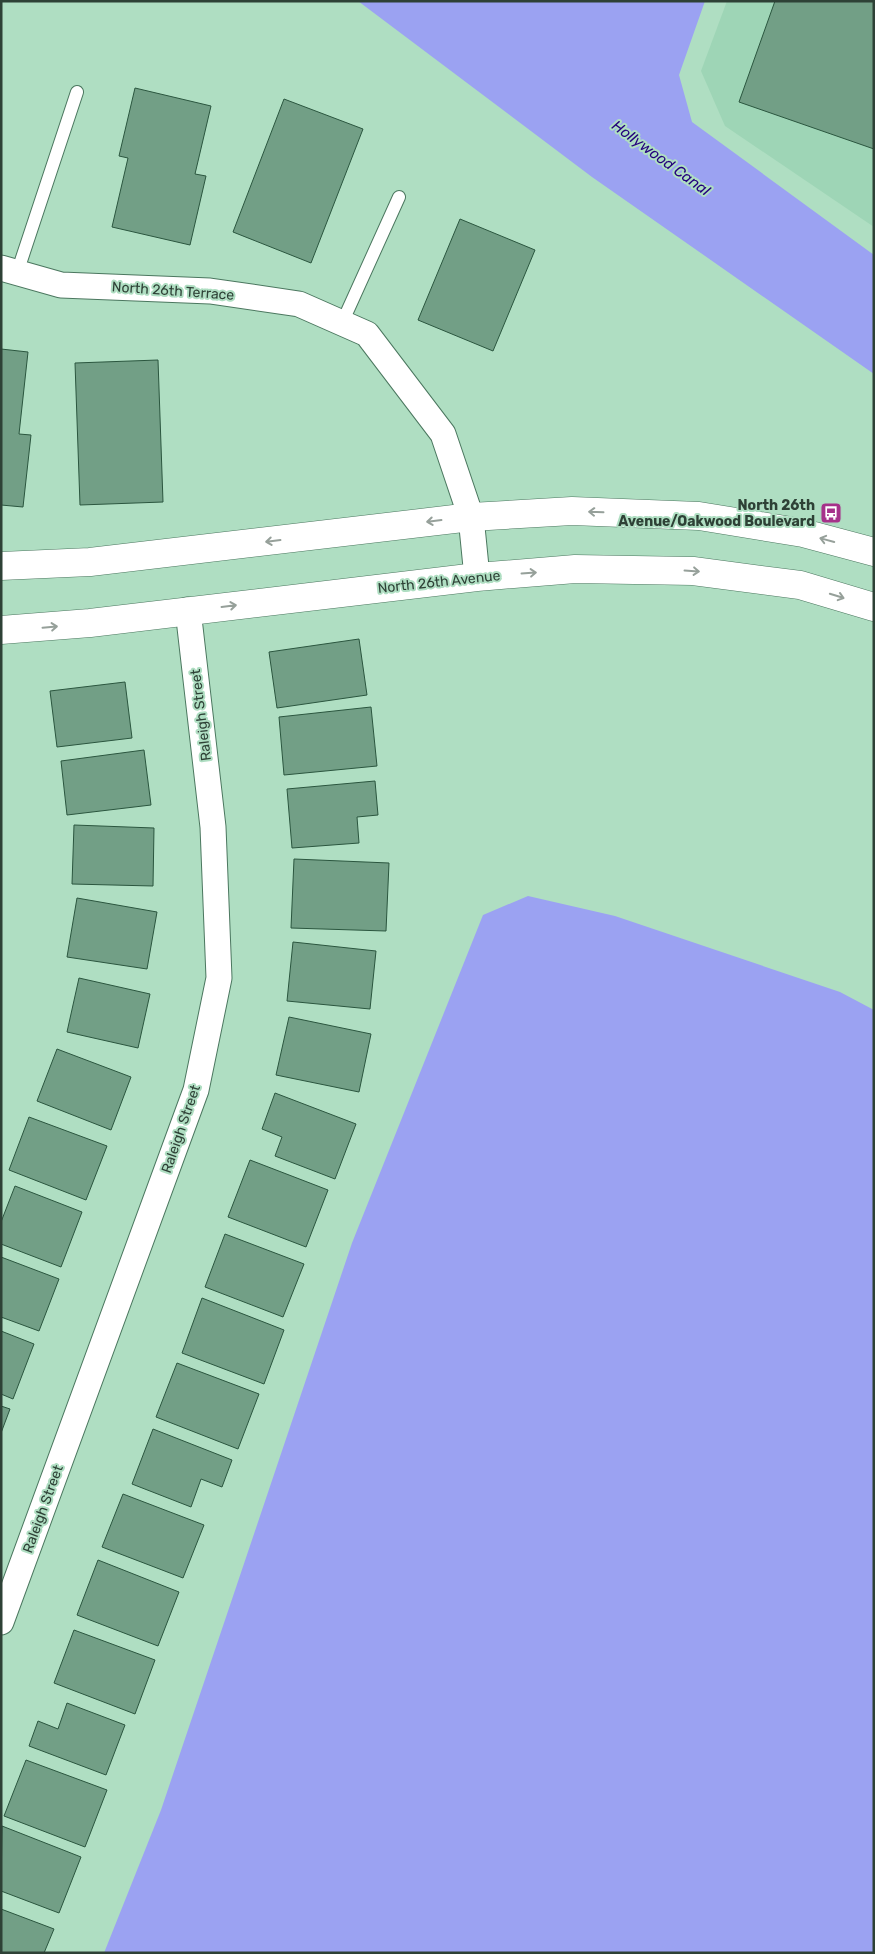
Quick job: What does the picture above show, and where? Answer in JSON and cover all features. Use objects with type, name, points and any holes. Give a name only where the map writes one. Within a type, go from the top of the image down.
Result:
[{"type":"street","name":"North 26th Terrace","points":[[9,270],[61,285],[210,291],[299,304],[367,334],[443,434],[471,517],[477,577]]},
{"type":"street","points":[[1,566],[90,562],[471,517],[572,511],[699,516],[803,533],[874,552]]},
{"type":"street","name":"North 26th Avenue","points":[[1,630],[90,623],[477,577],[575,569],[693,571],[800,585],[874,607]]},
{"type":"street","name":"Raleigh Street","points":[[1,1622],[196,1090],[219,978],[213,827],[188,610]]},
{"type":"lane","points":[[9,270],[77,92]]},
{"type":"lane","points":[[342,323],[398,197]]},
{"type":"shaded area","points":[[727,1],[874,1],[874,227],[725,126],[701,71]]},
{"type":"water","name":"Hollywood Canal","points":[[358,1],[705,1],[679,75],[692,122],[874,255],[874,374],[592,177]]},
{"type":"water","points":[[528,896],[615,916],[840,992],[874,1010],[874,1953],[104,1953],[161,1810],[352,1243],[483,915]]},
{"type":"building","points":[[775,1],[874,1],[874,149],[739,102]]},
{"type":"building","points":[[135,88],[211,106],[195,174],[206,176],[190,245],[112,227],[128,158],[119,156]]},
{"type":"building","points":[[284,99],[363,129],[311,263],[233,232]]},
{"type":"building","points":[[460,219],[535,250],[493,351],[418,320]]},
{"type":"building","points":[[1,349],[28,352],[19,434],[31,435],[23,507],[1,505]]},
{"type":"building","points":[[158,360],[163,502],[80,505],[75,363]]},
{"type":"building","points":[[359,639],[367,695],[277,708],[269,652]]},
{"type":"building","points":[[125,682],[132,738],[57,747],[50,691]]},
{"type":"building","points":[[371,707],[377,766],[284,775],[279,717]]},
{"type":"building","points":[[144,750],[151,805],[67,815],[61,761]]},
{"type":"building","points":[[375,781],[378,815],[357,817],[359,843],[292,848],[287,789]]},
{"type":"building","points":[[74,825],[154,828],[153,886],[72,884]]},
{"type":"building","points":[[294,859],[389,863],[386,931],[291,928]]},
{"type":"building","points":[[77,898],[157,912],[147,969],[67,957]]},
{"type":"building","points":[[293,942],[376,951],[370,1009],[287,1001]]},
{"type":"building","points":[[79,978],[150,994],[138,1048],[67,1032]]},
{"type":"building","points":[[289,1017],[371,1034],[359,1092],[276,1075]]},
{"type":"building","points":[[57,1049],[131,1077],[111,1130],[37,1101]]},
{"type":"building","points":[[275,1093],[356,1124],[335,1179],[275,1156],[282,1137],[262,1129]]},
{"type":"building","points":[[29,1117],[107,1146],[86,1200],[9,1170]]},
{"type":"building","points":[[250,1160],[328,1190],[306,1247],[228,1217]]},
{"type":"building","points":[[15,1186],[82,1212],[61,1267],[1,1244],[1,1222]]},
{"type":"building","points":[[225,1234],[304,1264],[283,1317],[205,1287]]},
{"type":"building","points":[[1,1257],[59,1279],[39,1331],[1,1317]]},
{"type":"building","points":[[202,1298],[284,1330],[264,1384],[182,1353]]},
{"type":"building","points":[[1,1331],[34,1344],[13,1399],[1,1394]]},
{"type":"building","points":[[177,1363],[259,1394],[238,1449],[156,1417]]},
{"type":"building","points":[[1,1406],[10,1409],[1,1433]]},
{"type":"building","points":[[153,1429],[232,1460],[222,1487],[201,1479],[191,1507],[132,1484]]},
{"type":"building","points":[[123,1494],[204,1525],[183,1578],[102,1547]]},
{"type":"building","points":[[98,1560],[179,1592],[158,1646],[77,1615]]},
{"type":"building","points":[[74,1630],[155,1660],[135,1714],[54,1683]]},
{"type":"building","points":[[67,1703],[125,1725],[106,1775],[29,1746],[38,1721],[58,1729]]},
{"type":"building","points":[[26,1760],[107,1790],[85,1847],[4,1816]]},
{"type":"building","points":[[2,1826],[81,1857],[59,1913],[1,1891]]},
{"type":"building","points":[[1,1909],[54,1929],[44,1953],[1,1953]]},
{"type":"place","name":"North 26th Avenue/Oakwood Boulevard","points":[[831,513]]}]
